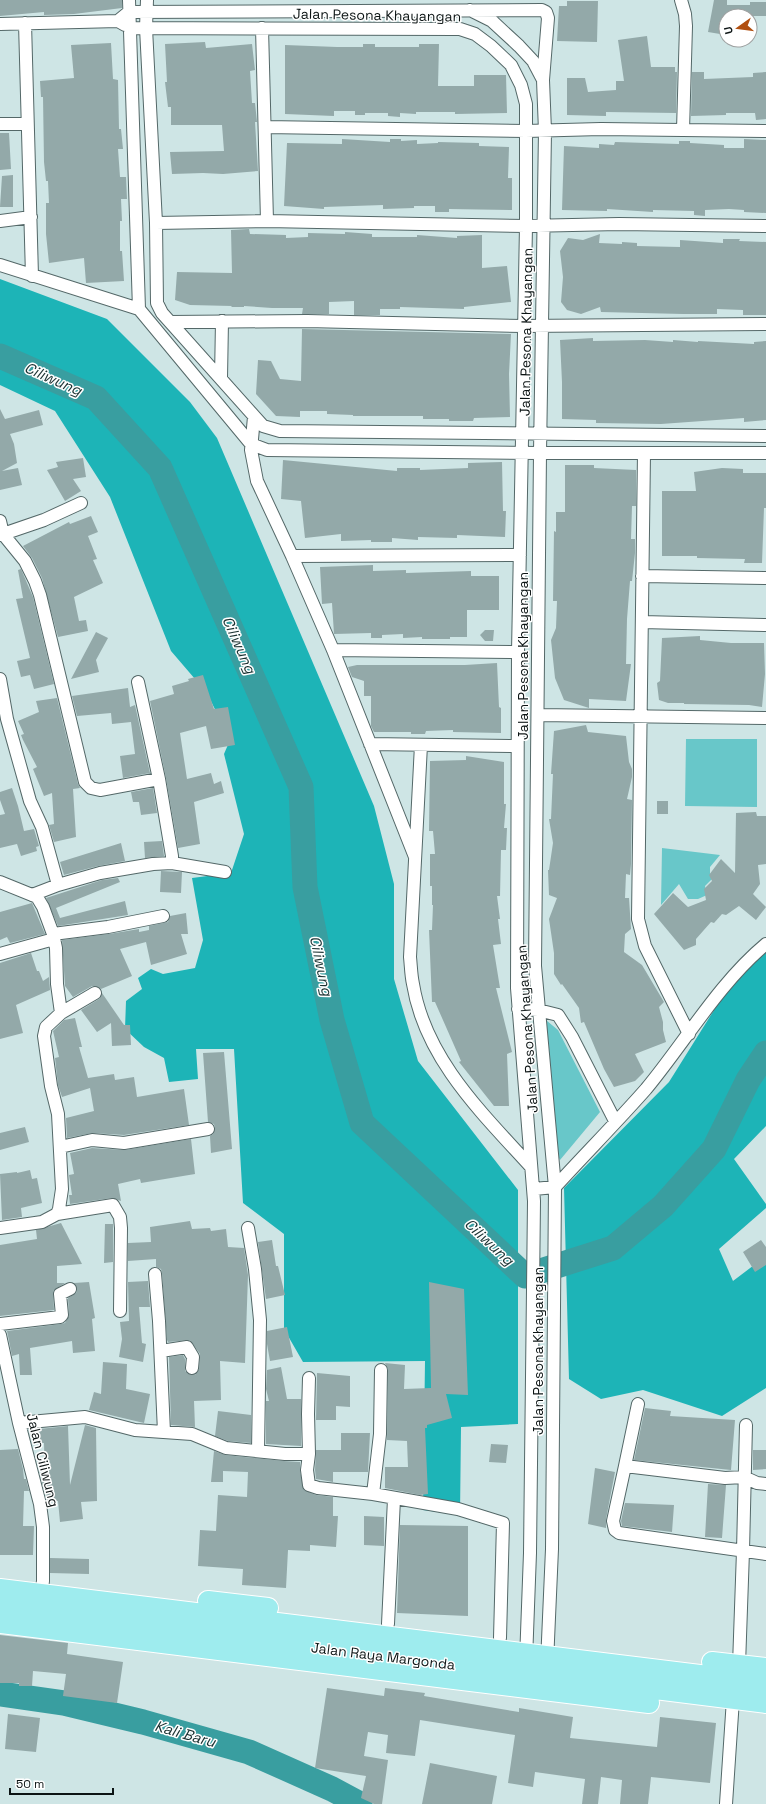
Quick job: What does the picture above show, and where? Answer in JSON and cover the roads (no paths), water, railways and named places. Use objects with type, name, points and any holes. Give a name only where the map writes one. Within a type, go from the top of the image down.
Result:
[{"type":"highway","name":"Jalan Raya Margonda","points":[[0,1575],[42,1587],[527,1647],[766,1668]]},
{"type":"highway","name":"Jalan Raya Margonda","points":[[0,1589],[42,1587],[240,1604],[500,1638],[527,1647]]},
{"type":"highway","name":"Jalan Raya Margonda","points":[[0,1607],[484,1676],[525,1674],[546,1676],[732,1706],[766,1716]]},
{"type":"highway","name":"Jalan Raya Margonda","points":[[0,1624],[484,1676],[732,1706],[766,1703]]},
{"type":"highway","name":"Jalan Raya Margonda","points":[[548,1649],[766,1683]]},
{"type":"street","points":[[681,0],[685,14],[686,26],[683,130]]},
{"type":"street","points":[[470,10],[533,5],[546,12],[548,18],[543,80]]},
{"type":"street","points":[[118,21],[129,6]]},
{"type":"street","points":[[129,6],[138,309]]},
{"type":"street","name":"Jalan Pesona Khayangan","points":[[129,6],[250,6],[470,10],[492,21],[519,46],[533,61],[543,80],[545,131],[541,325],[535,966],[555,1187],[552,1549],[546,1676]]},
{"type":"street","points":[[147,6],[146,28],[156,223],[155,257],[158,303],[162,313],[263,426],[280,431],[766,436]]},
{"type":"street","points":[[0,24],[118,21],[129,28]]},
{"type":"street","points":[[25,23],[32,276]]},
{"type":"street","name":"Jalan Pesona Khayangan","points":[[129,28],[460,29],[475,34],[491,46],[511,65],[521,85],[526,104],[526,226],[523,326],[517,746],[518,1009],[534,1195],[530,1553],[525,1674]]},
{"type":"street","points":[[262,28],[268,221]]},
{"type":"street","points":[[0,124],[27,124]]},
{"type":"street","points":[[264,127],[526,131],[766,131]]},
{"type":"street","points":[[0,221],[31,217]]},
{"type":"street","points":[[156,223],[268,221],[526,226],[619,224],[766,226]]},
{"type":"street","points":[[136,256],[155,257]]},
{"type":"street","points":[[0,265],[138,309],[251,444],[267,450],[522,453],[766,453]]},
{"type":"street","points":[[170,322],[222,321],[523,326],[766,324]]},
{"type":"street","points":[[221,378],[222,321]]},
{"type":"street","points":[[254,417],[251,444],[252,461],[257,481],[333,650],[415,857]]},
{"type":"street","points":[[644,452],[638,919],[645,946],[689,1034]]},
{"type":"street","points":[[2,534],[44,520],[81,503]]},
{"type":"street","points":[[0,521],[2,534],[25,561],[40,595],[85,782],[91,788],[100,790],[159,779]]},
{"type":"street","points":[[292,556],[520,555]]},
{"type":"street","points":[[642,576],[766,578]]},
{"type":"street","points":[[642,622],[766,625]]},
{"type":"street","points":[[519,630],[538,630]]},
{"type":"street","points":[[333,650],[518,652]]},
{"type":"street","points":[[0,679],[7,719],[30,801],[42,827],[58,885]]},
{"type":"street","points":[[138,682],[159,779],[172,863]]},
{"type":"street","points":[[538,715],[766,718]]},
{"type":"street","points":[[370,744],[517,746]]},
{"type":"street","points":[[421,745],[410,957],[413,985],[420,1012],[434,1045],[457,1084],[489,1122],[531,1167]]},
{"type":"street","points":[[32,895],[58,885],[113,869],[172,863],[225,872]]},
{"type":"street","points":[[0,882],[37,897],[43,907],[54,936],[61,1012]]},
{"type":"street","points":[[0,954],[54,936],[163,916]]},
{"type":"street","points":[[534,1195],[555,1187],[646,1089],[750,958],[766,944]]},
{"type":"street","points":[[56,1214],[61,1201],[58,1114],[51,1086],[44,1036],[46,1027],[61,1012],[95,993]]},
{"type":"street","points":[[518,1009],[538,1010],[552,1013],[561,1019],[572,1037],[615,1121]]},
{"type":"street","points":[[60,1147],[92,1140],[124,1143],[208,1129]]},
{"type":"street","points":[[0,1226],[42,1222],[56,1214],[113,1205],[120,1216],[120,1311]]},
{"type":"street","points":[[248,1228],[255,1269],[260,1320],[258,1451]]},
{"type":"street","points":[[155,1274],[161,1351],[164,1432]]},
{"type":"street","points":[[0,1324],[61,1317],[60,1294],[70,1289]]},
{"type":"street","name":"Jalan Ciliwung","points":[[0,1335],[19,1423],[40,1504],[43,1528],[42,1587]]},
{"type":"street","points":[[161,1351],[187,1347],[193,1357],[192,1368]]},
{"type":"street","points":[[373,1494],[380,1434],[381,1370]]},
{"type":"street","points":[[309,1378],[308,1479],[310,1486],[373,1494],[394,1499],[458,1509],[503,1523],[500,1638]]},
{"type":"street","points":[[638,1404],[613,1521],[615,1530],[619,1533],[743,1554],[766,1554]]},
{"type":"street","points":[[19,1423],[85,1417],[136,1430],[192,1434],[218,1446],[258,1451],[309,1454]]},
{"type":"street","points":[[739,1665],[746,1425]]},
{"type":"street","points":[[625,1466],[725,1478],[744,1477],[757,1483],[766,1484]]},
{"type":"street","points":[[388,1624],[394,1499]]},
{"type":"street","points":[[726,1804],[732,1706]]},
{"type":"waterway","name":"Ciliwung","points":[[0,356],[96,398],[160,468],[301,787],[305,887],[332,1020],[362,1123],[525,1276],[613,1248],[663,1206],[714,1149],[748,1080],[766,1053]]},
{"type":"waterway","name":"Kali Baru","points":[[0,1694],[64,1703],[143,1722],[249,1752],[332,1789],[360,1804]]}]
